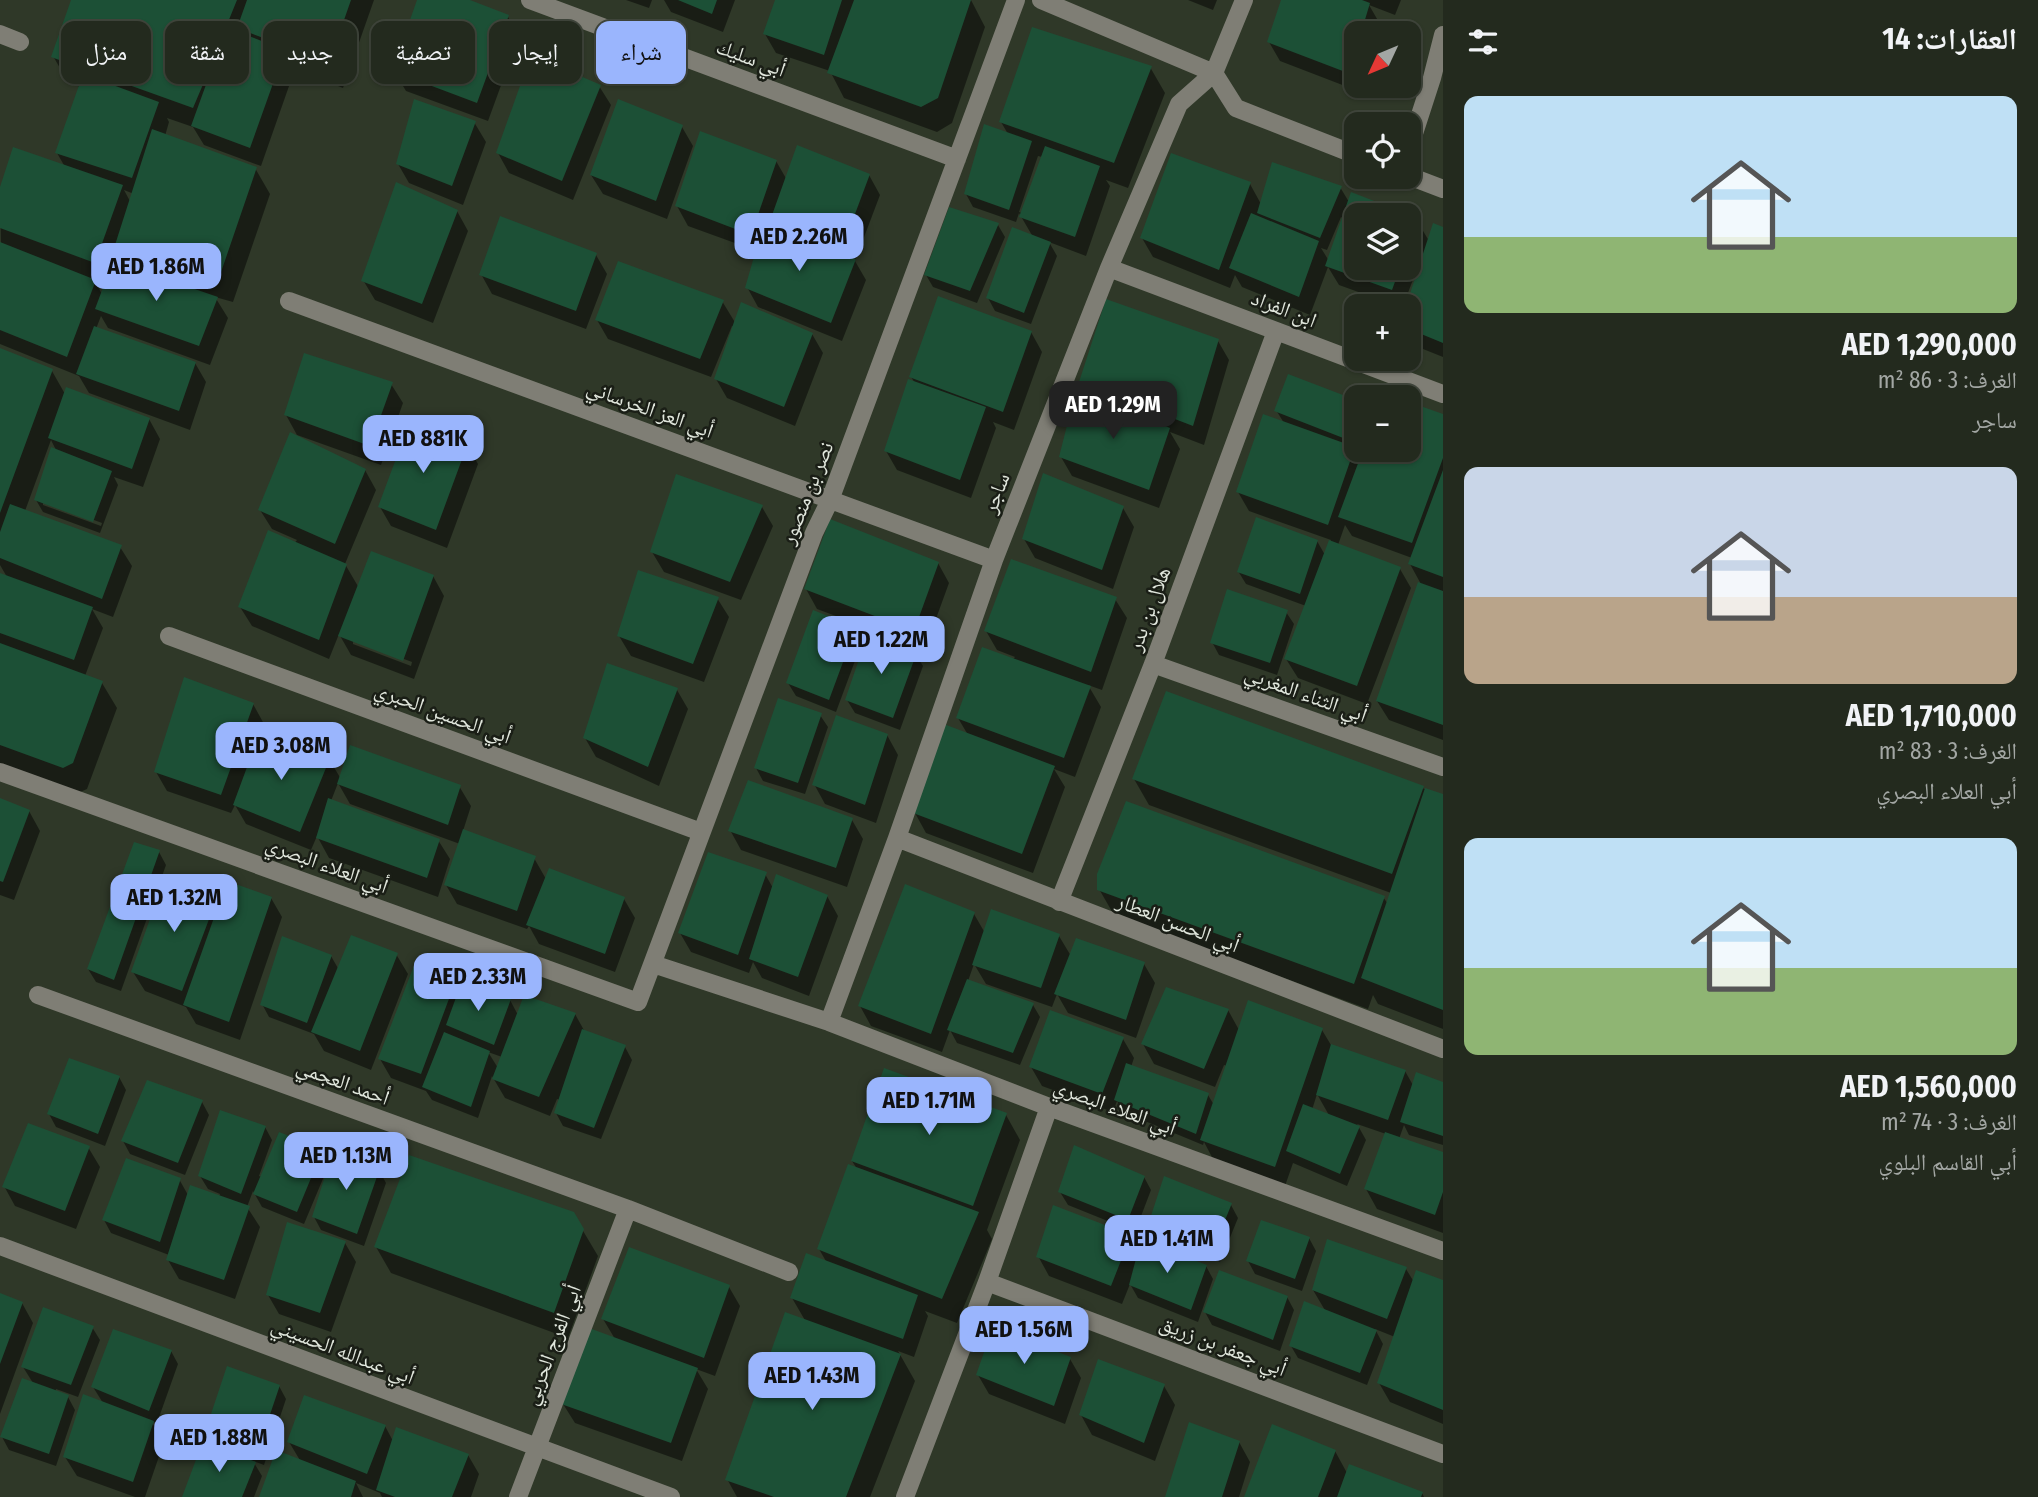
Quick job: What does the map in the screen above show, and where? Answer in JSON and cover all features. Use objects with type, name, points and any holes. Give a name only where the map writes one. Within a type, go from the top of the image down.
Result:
[{"type":"street","name":"أبي سليك","points":[[530,0],[957,159]]},
{"type":"street","name":"نصر بن منصور","points":[[638,1002],[809,546],[830,500],[1016,0]]},
{"type":"street","points":[[1041,0],[1214,73],[1236,108],[1344,150]]},
{"type":"street","name":"ساجر","points":[[829,1022],[995,560],[1109,268],[1179,104],[1214,73],[1244,0]]},
{"type":"street","points":[[0,34],[20,42]]},
{"type":"street","points":[[1421,112],[1443,35]]},
{"type":"street","points":[[1421,181],[1443,189]]},
{"type":"street","name":"ابن الفراد","points":[[1109,268],[1443,394]]},
{"type":"street","name":"أبي العز الخرساني","points":[[289,300],[995,560]]},
{"type":"street","name":"هلال بن بدر","points":[[1059,902],[1153,664],[1276,331]]},
{"type":"street","name":"أبي الحسين الحبري","points":[[169,636],[701,832]]},
{"type":"street","name":"أبي الثناء المغربي","points":[[1153,664],[1443,767]]},
{"type":"street","name":"أبي العلاء البصري","points":[[0,772],[638,1002]]},
{"type":"street","name":"أبي الحسن العطار","points":[[897,838],[1443,1049]]},
{"type":"street","name":"أبي العلاء البصري","points":[[653,964],[829,1022],[1049,1107],[1443,1251]]},
{"type":"street","name":"أحمد العجمي","points":[[38,995],[628,1209],[789,1272]]},
{"type":"street","points":[[905,1497],[987,1282],[1049,1107]]},
{"type":"street","name":"أبي الفرج الحربي","points":[[518,1497],[628,1209]]},
{"type":"street","name":"أبي عبدالله الحسيني","points":[[0,1246],[671,1497]]},
{"type":"street","name":"أبي جعفر بن زريق","points":[[987,1282],[1443,1454]]},
{"type":"building","points":[[71,0],[237,0],[228,21],[165,21],[165,84],[203,84],[193,108],[126,84],[151,84],[151,21],[64,21]]},
{"type":"building","points":[[247,0],[351,0],[344,21],[263,21],[263,38],[249,33],[249,21],[240,21]]},
{"type":"building","points":[[417,0],[470,0],[509,15],[507,21],[489,21],[489,70],[477,103],[427,84],[475,84],[475,21],[410,21]]},
{"type":"building","points":[[678,0],[717,0],[712,14]]},
{"type":"building","points":[[775,0],[842,0],[824,55],[763,34]]},
{"type":"building","points":[[854,0],[971,0],[938,98],[921,107],[827,73]]},
{"type":"building","points":[[1281,0],[1362,0],[1370,3],[1365,21],[1344,21],[1344,71],[1267,42]]},
{"type":"building","points":[[1032,27],[1152,66],[1114,163],[999,122]]},
{"type":"building","points":[[61,28],[61,61],[51,57]]},
{"type":"building","points":[[249,36],[263,41],[263,84],[273,84],[250,148],[191,126],[206,84],[249,84]]},
{"type":"building","points":[[582,77],[601,85],[562,181],[496,153],[521,84],[582,84]]},
{"type":"building","points":[[79,84],[110,84],[159,102],[132,178],[55,153]]},
{"type":"building","points":[[414,99],[476,121],[452,186],[396,164]]},
{"type":"building","points":[[618,99],[683,125],[656,201],[590,175]]},
{"type":"building","points":[[984,124],[1032,141],[1009,210],[964,194]]},
{"type":"building","points":[[152,129],[257,167],[219,278],[115,245]]},
{"type":"building","points":[[700,131],[777,160],[751,235],[675,206]]},
{"type":"building","points":[[797,145],[870,174],[843,246],[771,218]]},
{"type":"building","points":[[1045,146],[1100,166],[1075,237],[1019,217]]},
{"type":"building","points":[[13,147],[123,185],[95,263],[0,228],[0,187]]},
{"type":"building","points":[[1171,153],[1251,182],[1219,270],[1140,238]]},
{"type":"building","points":[[1272,162],[1342,186],[1320,238],[1257,213]]},
{"type":"building","points":[[396,182],[458,210],[422,304],[361,281]]},
{"type":"building","points":[[1351,192],[1379,203],[1347,203]]},
{"type":"building","points":[[949,207],[999,223],[970,291],[924,275]]},
{"type":"building","points":[[1344,212],[1344,273],[1325,266]]},
{"type":"building","points":[[1251,213],[1319,241],[1299,297],[1229,268]]},
{"type":"building","points":[[500,216],[597,253],[576,311],[479,275]]},
{"type":"building","points":[[764,222],[856,259],[831,323],[745,288]]},
{"type":"building","points":[[1433,223],[1443,227],[1443,343],[1421,334],[1421,294],[1410,294],[1414,280],[1421,280],[1421,260]]},
{"type":"building","points":[[1012,227],[1051,242],[1024,313],[986,298]]},
{"type":"building","points":[[0,242],[96,280],[67,357],[0,330]]},
{"type":"building","points":[[113,261],[218,297],[199,346],[95,309]]},
{"type":"building","points":[[618,261],[724,300],[700,359],[595,320]]},
{"type":"building","points":[[1364,280],[1396,280],[1392,290]]},
{"type":"building","points":[[938,296],[1032,331],[1003,412],[909,377]]},
{"type":"building","points":[[1106,299],[1219,339],[1193,426],[1079,382]]},
{"type":"building","points":[[741,302],[813,333],[784,407],[714,379]]},
{"type":"building","points":[[94,326],[196,362],[179,411],[76,374]]},
{"type":"building","points":[[0,348],[53,369],[0,513]]},
{"type":"building","points":[[304,353],[393,382],[370,446],[284,415]]},
{"type":"building","points":[[1288,374],[1344,395],[1344,438],[1274,411]]},
{"type":"building","points":[[908,379],[986,407],[960,480],[884,451]]},
{"type":"building","points":[[66,387],[150,418],[132,469],[48,438]]},
{"type":"building","points":[[1076,390],[1170,428],[1149,490],[1059,457]]},
{"type":"building","points":[[1421,406],[1443,414],[1443,458],[1412,543],[1338,517],[1359,462],[1421,462]]},
{"type":"building","points":[[1263,414],[1344,443],[1344,462],[1350,462],[1328,525],[1236,492]]},
{"type":"building","points":[[410,421],[468,443],[436,530],[378,507]]},
{"type":"building","points":[[290,432],[366,469],[335,544],[258,510]]},
{"type":"building","points":[[51,447],[112,471],[93,522],[34,500]]},
{"type":"building","points":[[1443,470],[1443,577],[1408,564]]},
{"type":"building","points":[[1043,473],[1124,506],[1102,570],[1022,539]]},
{"type":"building","points":[[676,474],[763,505],[730,582],[650,552]]},
{"type":"building","points":[[10,504],[122,545],[102,599],[0,558],[0,532]]},
{"type":"building","points":[[1256,517],[1318,540],[1300,594],[1237,572]]},
{"type":"building","points":[[830,519],[939,562],[914,631],[804,589]]},
{"type":"building","points":[[268,530],[347,564],[319,640],[238,607]]},
{"type":"building","points":[[1329,540],[1401,567],[1357,686],[1284,659]]},
{"type":"building","points":[[371,551],[434,575],[403,661],[338,636]]},
{"type":"building","points":[[1011,559],[1117,597],[1091,672],[984,631]]},
{"type":"building","points":[[638,570],[719,597],[693,664],[617,636]]},
{"type":"building","points":[[0,573],[93,607],[74,660],[0,633]]},
{"type":"building","points":[[1418,582],[1443,591],[1443,725],[1376,701]]},
{"type":"building","points":[[1227,589],[1288,610],[1270,663],[1210,643]]},
{"type":"building","points":[[813,610],[856,627],[829,700],[786,683]]},
{"type":"building","points":[[868,633],[917,652],[893,718],[845,700]]},
{"type":"building","points":[[0,643],[103,681],[73,763],[63,768],[0,745]]},
{"type":"building","points":[[982,647],[1091,686],[1064,758],[956,718]]},
{"type":"building","points":[[607,663],[678,688],[648,767],[583,738]]},
{"type":"building","points":[[184,677],[254,703],[221,795],[154,772]]},
{"type":"building","points":[[1166,691],[1424,786],[1392,874],[1132,779]]},
{"type":"building","points":[[778,698],[822,713],[798,783],[754,768]]},
{"type":"building","points":[[836,715],[888,734],[865,805],[812,785]]},
{"type":"building","points":[[941,723],[1055,766],[1022,854],[913,813]]},
{"type":"building","points":[[260,732],[330,758],[300,832],[233,805]]},
{"type":"building","points":[[350,745],[461,785],[448,825],[337,784]]},
{"type":"building","points":[[748,780],[853,818],[836,868],[728,831]]},
{"type":"building","points":[[1425,788],[1443,794],[1443,1010],[1361,978]]},
{"type":"building","points":[[0,798],[30,810],[3,882],[0,881]]},
{"type":"building","points":[[328,798],[440,839],[427,878],[316,838]]},
{"type":"building","points":[[1126,801],[1385,896],[1354,984],[1097,890],[1097,874]]},
{"type":"building","points":[[463,829],[536,856],[517,911],[444,885]]},
{"type":"building","points":[[134,842],[160,850],[114,980],[87,969]]},
{"type":"building","points":[[708,852],[767,872],[738,955],[678,933]]},
{"type":"building","points":[[549,868],[625,897],[605,954],[526,925]]},
{"type":"building","points":[[776,874],[828,895],[798,977],[749,959]]},
{"type":"building","points":[[165,877],[217,898],[182,991],[131,972]]},
{"type":"building","points":[[227,881],[272,897],[229,1022],[183,1005]]},
{"type":"building","points":[[905,884],[975,912],[931,1034],[858,1006]]},
{"type":"building","points":[[991,909],[1060,934],[1041,988],[972,965]]},
{"type":"building","points":[[351,935],[398,953],[360,1051],[311,1032]]},
{"type":"building","points":[[282,936],[332,955],[307,1023],[260,1005]]},
{"type":"building","points":[[1076,938],[1145,962],[1126,1020],[1054,994]]},
{"type":"building","points":[[415,963],[456,980],[421,1074],[378,1059]]},
{"type":"building","points":[[967,979],[1034,1003],[1013,1053],[947,1030]]},
{"type":"building","points":[[462,981],[511,999],[494,1045],[446,1025]]},
{"type":"building","points":[[1166,987],[1229,1009],[1204,1069],[1141,1044]]},
{"type":"building","points":[[524,995],[576,1013],[539,1097],[492,1079]]},
{"type":"building","points":[[1248,1000],[1323,1028],[1275,1167],[1200,1140]]},
{"type":"building","points":[[1050,1010],[1124,1037],[1102,1094],[1029,1067]]},
{"type":"building","points":[[582,1029],[626,1045],[594,1128],[554,1113]]},
{"type":"building","points":[[444,1032],[490,1051],[471,1107],[422,1087]]},
{"type":"building","points":[[1331,1044],[1406,1070],[1388,1120],[1316,1095]]},
{"type":"building","points":[[69,1058],[120,1076],[98,1134],[47,1114]]},
{"type":"building","points":[[1126,1063],[1209,1093],[1196,1134],[1114,1100]]},
{"type":"building","points":[[884,1068],[1007,1113],[973,1206],[851,1161]]},
{"type":"building","points":[[1416,1072],[1443,1082],[1443,1136],[1400,1122]]},
{"type":"building","points":[[147,1080],[203,1100],[178,1163],[121,1141]]},
{"type":"building","points":[[1303,1104],[1360,1126],[1340,1174],[1286,1151]]},
{"type":"building","points":[[220,1110],[266,1126],[241,1194],[198,1176]]},
{"type":"building","points":[[28,1123],[90,1146],[65,1211],[2,1187]]},
{"type":"building","points":[[279,1132],[323,1149],[297,1212],[253,1194]]},
{"type":"building","points":[[1385,1132],[1443,1152],[1443,1192],[1435,1215],[1364,1189]]},
{"type":"building","points":[[1074,1145],[1145,1176],[1128,1220],[1058,1192]]},
{"type":"building","points":[[333,1151],[380,1168],[357,1234],[312,1217]]},
{"type":"building","points":[[409,1155],[574,1212],[584,1229],[554,1313],[374,1247]]},
{"type":"building","points":[[126,1158],[181,1178],[160,1242],[102,1220]]},
{"type":"building","points":[[848,1164],[979,1212],[942,1299],[817,1249]]},
{"type":"building","points":[[1164,1176],[1232,1203],[1213,1250],[1148,1225]]},
{"type":"building","points":[[190,1185],[250,1206],[224,1280],[166,1260]]},
{"type":"building","points":[[1053,1205],[1131,1235],[1111,1286],[1036,1257]]},
{"type":"building","points":[[1261,1220],[1310,1237],[1295,1279],[1246,1261]]},
{"type":"building","points":[[287,1222],[346,1241],[320,1313],[266,1295]]},
{"type":"building","points":[[1327,1239],[1407,1267],[1387,1319],[1312,1290]]},
{"type":"building","points":[[1141,1240],[1207,1265],[1191,1310],[1129,1285]]},
{"type":"building","points":[[629,1247],[730,1285],[704,1358],[601,1319]]},
{"type":"building","points":[[806,1253],[918,1295],[903,1339],[790,1298]]},
{"type":"building","points":[[1219,1270],[1288,1296],[1273,1340],[1203,1312]]},
{"type":"building","points":[[1416,1270],[1443,1280],[1443,1410],[1377,1383]]},
{"type":"building","points":[[0,1293],[23,1302],[0,1364]]},
{"type":"building","points":[[1304,1301],[1377,1330],[1360,1373],[1289,1346]]},
{"type":"building","points":[[43,1307],[94,1326],[71,1385],[21,1367]]},
{"type":"building","points":[[785,1312],[901,1354],[846,1497],[774,1497],[725,1480]]},
{"type":"building","points":[[993,1327],[1071,1357],[1054,1406],[976,1375]]},
{"type":"building","points":[[589,1328],[698,1368],[671,1443],[561,1404]]},
{"type":"building","points":[[113,1329],[172,1350],[149,1411],[91,1387]]},
{"type":"building","points":[[1098,1359],[1165,1384],[1144,1443],[1079,1415]]},
{"type":"building","points":[[227,1366],[280,1385],[257,1453],[204,1435]]},
{"type":"building","points":[[22,1378],[69,1395],[49,1454],[0,1437]]},
{"type":"building","points":[[83,1394],[154,1421],[133,1482],[63,1457]]},
{"type":"building","points":[[304,1395],[386,1425],[367,1474],[287,1442]]},
{"type":"building","points":[[1189,1422],[1240,1441],[1222,1497],[1165,1497]]},
{"type":"building","points":[[1272,1424],[1336,1450],[1318,1497],[1244,1497]]},
{"type":"building","points":[[396,1427],[469,1454],[452,1497],[395,1497],[376,1490]]},
{"type":"building","points":[[203,1441],[256,1462],[242,1497],[182,1497]]},
{"type":"building","points":[[276,1450],[356,1481],[351,1497],[259,1497]]},
{"type":"building","points":[[1349,1464],[1423,1492],[1421,1497],[1337,1497]]}]
